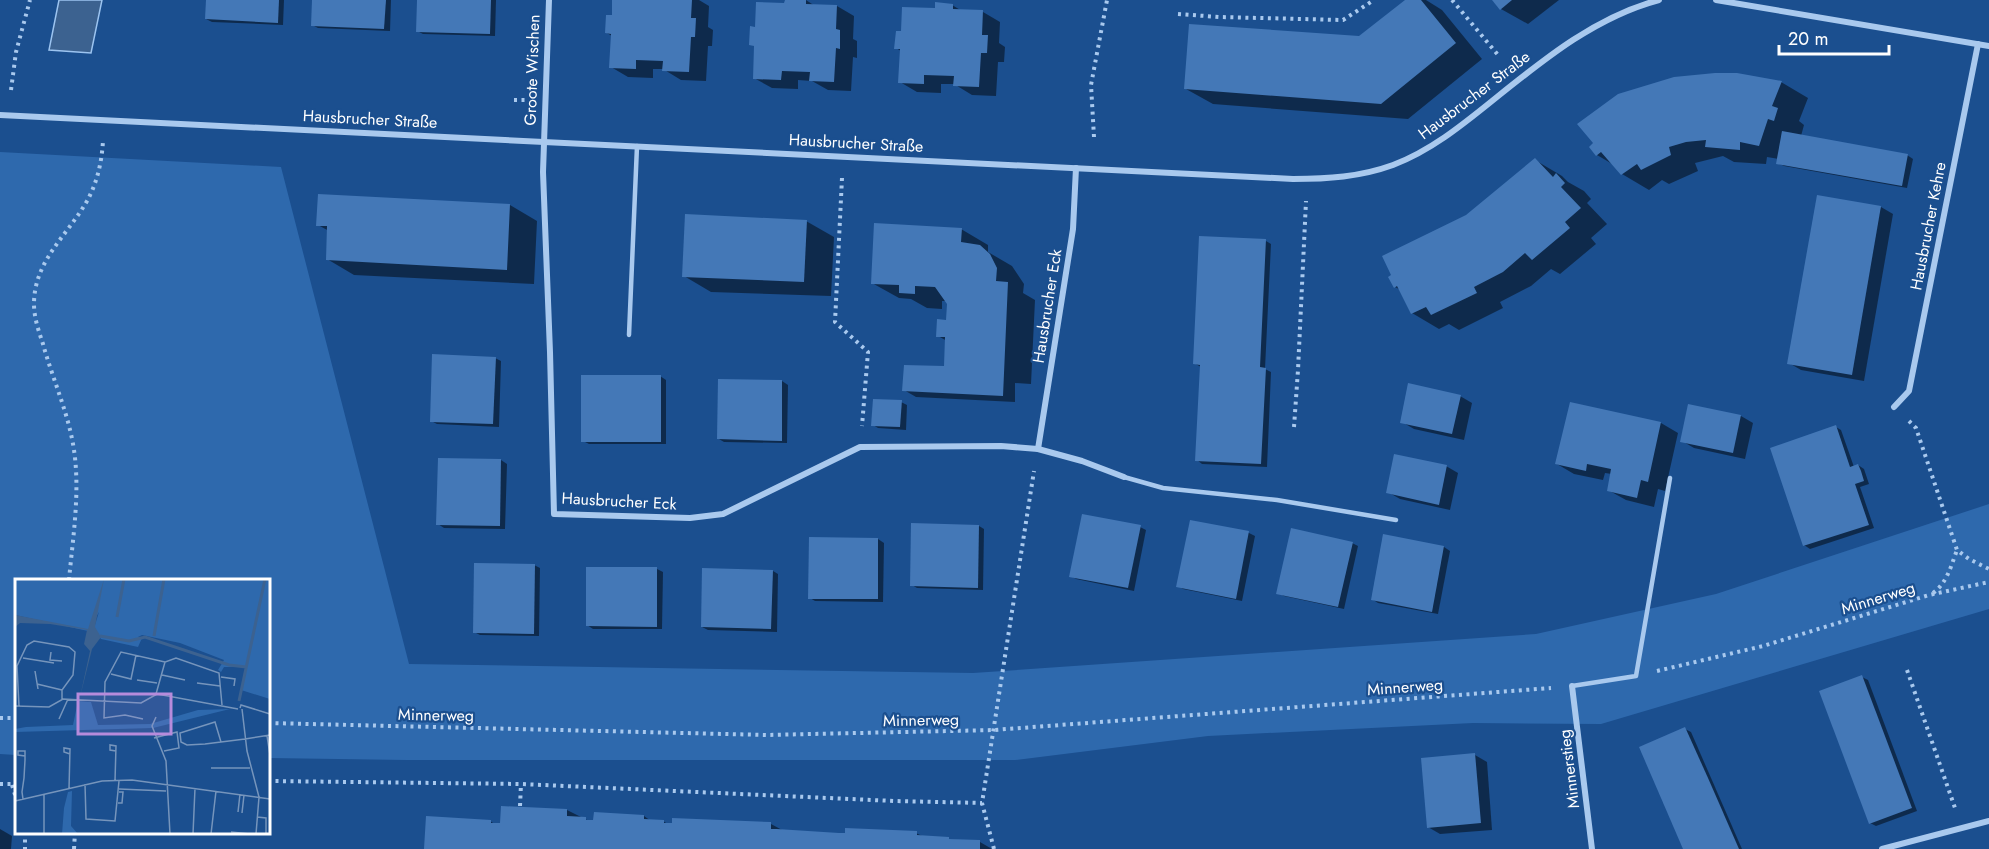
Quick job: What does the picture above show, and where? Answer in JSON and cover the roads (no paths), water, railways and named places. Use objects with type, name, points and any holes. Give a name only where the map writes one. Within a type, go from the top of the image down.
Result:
[{"type":"street","name":"Groote Wischen","points":[[543,141],[549,0]]},
{"type":"street","name":"Hausbrucher Straße","points":[[0,115],[1308,179],[1339,178],[1374,172],[1413,156],[1461,126],[1579,35],[1627,11],[1659,0]]},
{"type":"street","points":[[1716,0],[1989,46]]},
{"type":"street","name":"Hausbrucher Kehre","points":[[1894,407],[1910,391],[1978,44]]},
{"type":"street","name":"Hausbrucher Eck","points":[[543,141],[554,514],[690,518],[723,514],[860,447],[1038,448],[1124,477]]},
{"type":"street","name":"Hausbrucher Eck","points":[[1038,448],[1073,229],[1076,168]]},
{"type":"street","name":"Minnerstieg","points":[[1572,686],[1592,849]]},
{"type":"street","points":[[1882,849],[1989,821]]},
{"type":"lane","points":[[629,335],[637,146]]},
{"type":"lane","points":[[1124,477],[1163,488],[1277,500],[1396,520]]},
{"type":"lane","points":[[1572,686],[1636,675],[1670,478]]}]
